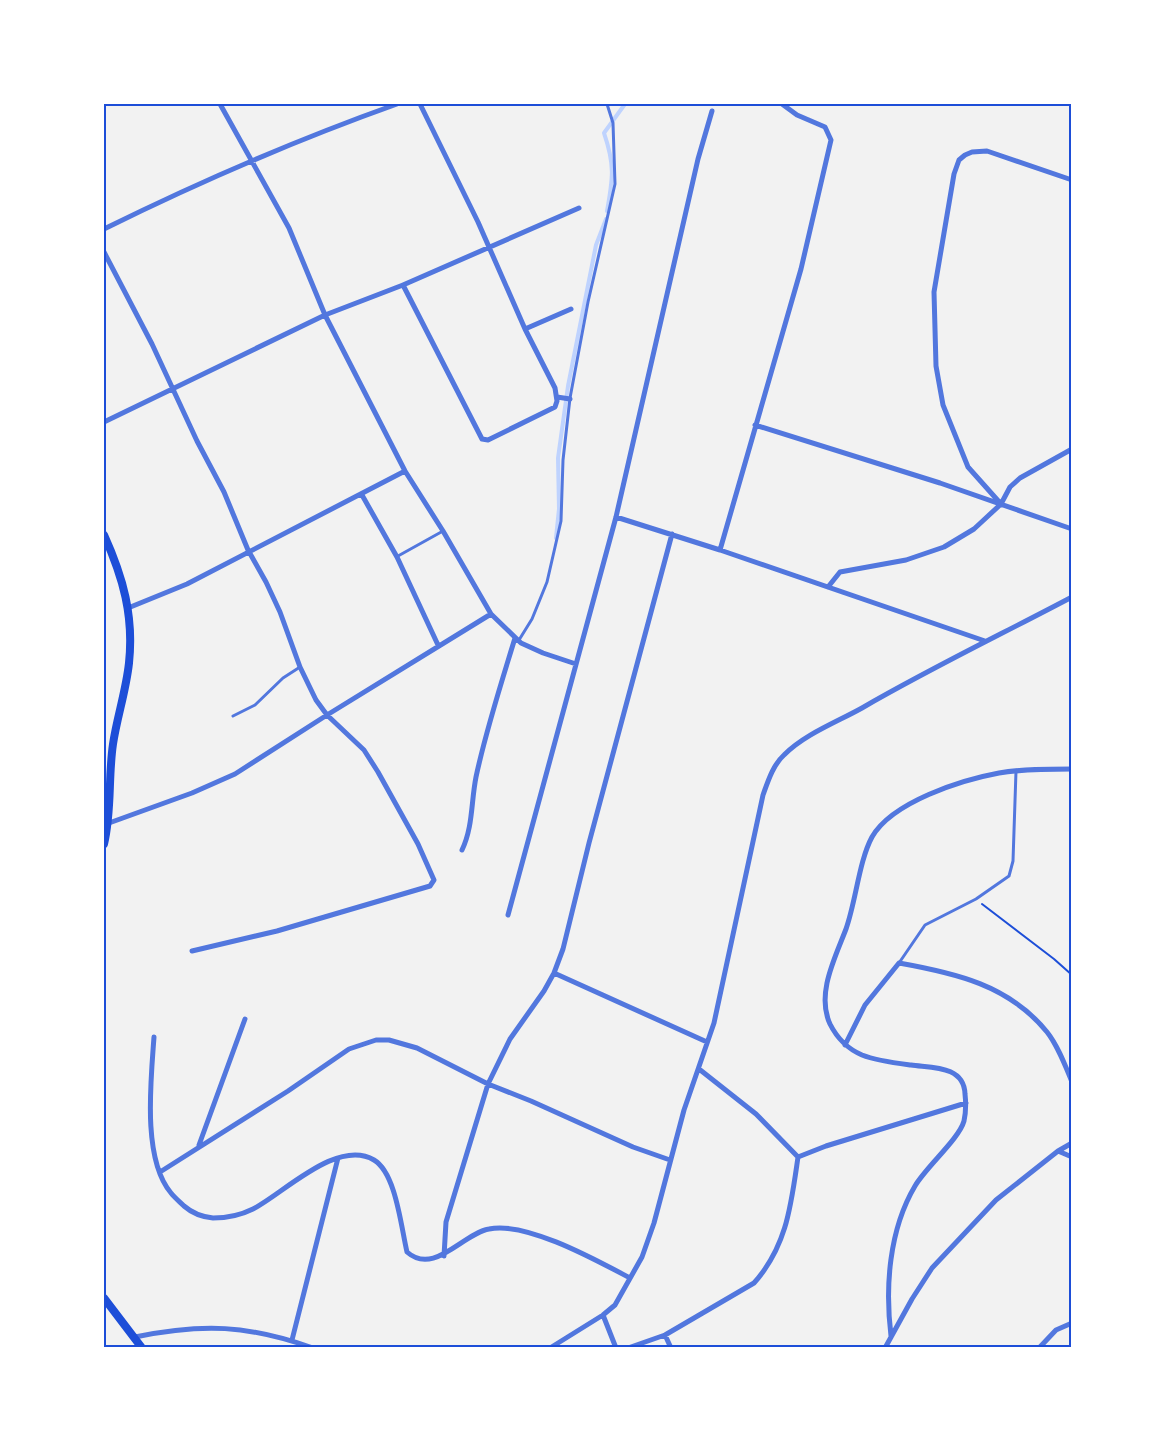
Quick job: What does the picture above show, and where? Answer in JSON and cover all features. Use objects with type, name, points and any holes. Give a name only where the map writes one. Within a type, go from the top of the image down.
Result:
[{"type":"main road","points":[[104,535],[117,563],[126,593],[130,634],[129,663],[113,744],[109,823],[104,844]]},
{"type":"main road","points":[[104,1298],[142,1347]]},
{"type":"street","points":[[220,104],[289,228],[325,315],[405,471],[491,614],[517,639],[543,653],[576,664]]},
{"type":"street","points":[[104,229],[251,160],[397,104]]},
{"type":"street","points":[[403,285],[478,433],[485,440],[552,409],[557,397],[555,388],[420,104]]},
{"type":"street","points":[[720,550],[801,269],[831,140],[825,127],[797,115],[782,104]]},
{"type":"street","points":[[508,915],[616,517],[698,159],[712,111]]},
{"type":"street","points":[[1001,504],[968,467],[944,405],[936,366],[934,292],[954,174],[959,160],[972,152],[987,151],[1071,180]]},
{"type":"street","points":[[104,422],[325,315],[403,285],[579,208]]},
{"type":"street","points":[[104,252],[224,492],[248,550],[280,612],[300,667],[316,700],[327,715],[364,750],[378,771],[418,844],[434,880],[430,886],[277,931],[192,951]]},
{"type":"street","points":[[525,329],[571,309]]},
{"type":"street","points":[[557,397],[570,399]]},
{"type":"street","points":[[755,425],[940,483],[1071,529]]},
{"type":"street","points":[[828,587],[840,572],[906,560],[944,547],[975,529],[1001,504],[1010,487],[1020,478],[1071,449]]},
{"type":"street","points":[[128,608],[187,584],[248,550],[362,495],[405,471]]},
{"type":"street","points":[[362,495],[397,556],[438,645]]},
{"type":"street","points":[[616,517],[720,550],[985,641]]},
{"type":"street","points":[[444,1256],[444,1236],[448,1214],[488,1084],[510,1039],[554,973],[563,949],[672,534]]},
{"type":"street","points":[[550,1347],[603,1315],[615,1305],[642,1257],[654,1223],[684,1110],[714,1023],[763,795],[770,776],[782,757],[790,749],[824,728],[1071,597]]},
{"type":"street","points":[[109,823],[192,793],[235,774],[438,645],[491,614]]},
{"type":"street","points":[[462,850],[467,840],[480,757],[517,639]]},
{"type":"street","points":[[891,1336],[888,1292],[900,1223],[916,1186],[964,1123],[966,1103],[965,1090],[954,1073],[934,1067],[914,1066],[863,1055],[845,1045],[826,1017],[824,1002],[831,970],[851,914],[870,840],[877,829],[896,812],[930,794],[983,777],[1016,771],[1071,769]]},
{"type":"street","points":[[845,1045],[864,1005],[899,963],[973,981],[1001,994],[1026,1012],[1047,1032],[1064,1063],[1071,1082]]},
{"type":"street","points":[[554,973],[707,1041]]},
{"type":"street","points":[[199,1146],[245,1019]]},
{"type":"street","points":[[154,1037],[152,1137],[154,1152],[160,1172],[170,1192],[189,1210],[206,1217],[229,1218],[252,1210],[319,1166],[338,1158],[354,1155],[365,1156],[382,1166],[391,1184],[406,1252],[417,1258],[431,1259],[444,1256],[472,1234],[489,1229],[516,1229],[588,1257],[630,1278]]},
{"type":"street","points":[[160,1172],[288,1091],[349,1049],[365,1042],[389,1040],[406,1044],[488,1084],[633,1147],[670,1160]]},
{"type":"street","points":[[699,1069],[756,1114],[798,1157]]},
{"type":"street","points":[[798,1157],[826,1146],[966,1103]]},
{"type":"street","points":[[885,1347],[912,1299],[933,1268],[996,1200],[1071,1143]]},
{"type":"street","points":[[1058,1151],[1071,1157]]},
{"type":"street","points":[[628,1347],[665,1335],[754,1283],[765,1271],[776,1252],[790,1213],[798,1157]]},
{"type":"street","points":[[291,1340],[338,1158]]},
{"type":"street","points":[[603,1315],[616,1347]]},
{"type":"street","points":[[1039,1347],[1056,1330],[1071,1323]]},
{"type":"street","points":[[135,1337],[203,1327],[262,1332],[313,1347]]},
{"type":"street","points":[[665,1335],[671,1347]]},
{"type":"lane","points":[[517,639],[532,619],[547,582],[561,521],[563,460],[570,399],[588,302],[615,184],[613,123],[607,104]]},
{"type":"lane","points":[[397,556],[443,531]]},
{"type":"lane","points":[[233,716],[255,705],[283,678],[300,667]]},
{"type":"lane","points":[[899,963],[925,925],[1006,880],[1012,870],[1016,771]]},
{"type":"path","points":[[975,899],[1054,959],[1071,975]]},
{"type":"waterway","points":[[607,211],[612,172],[604,133],[625,104]]},
{"type":"waterway","points":[[556,538],[559,509],[558,458],[568,386],[596,245],[606,219]]}]
